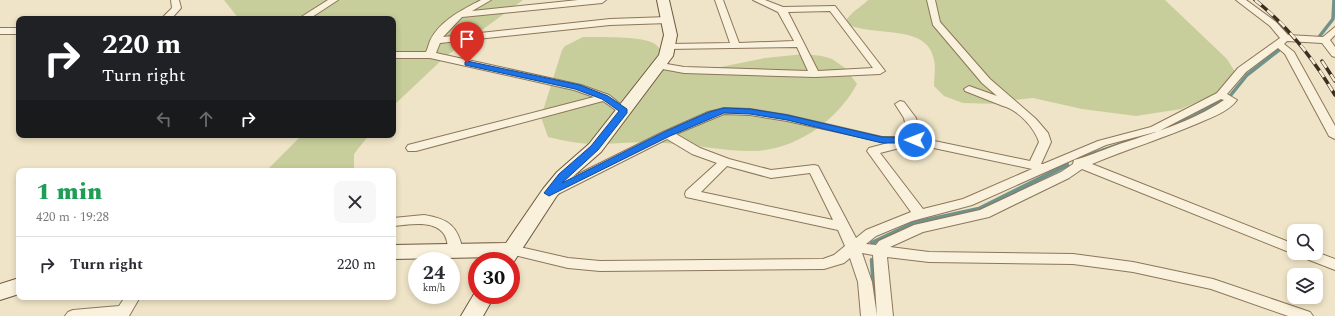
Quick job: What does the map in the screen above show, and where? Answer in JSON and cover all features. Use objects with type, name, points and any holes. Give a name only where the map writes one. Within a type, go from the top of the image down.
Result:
[{"type":"street","points":[[169,16],[177,8],[175,0]]},
{"type":"street","points":[[308,16],[334,0]]},
{"type":"street","points":[[430,55],[435,41],[440,33],[459,15],[487,0]]},
{"type":"street","points":[[435,41],[550,17],[602,0]]},
{"type":"street","points":[[509,252],[549,193],[563,176],[594,148],[661,66],[671,47],[672,37],[663,0]]},
{"type":"street","points":[[719,0],[736,46]]},
{"type":"street","points":[[661,66],[684,70],[816,74],[880,71],[832,8],[782,10],[757,0]]},
{"type":"street","points":[[931,0],[936,23],[986,81],[1018,108],[1042,133],[1045,142],[1039,166]]},
{"type":"street","points":[[1240,0],[1273,24],[1281,41],[1289,52],[1335,136]]},
{"type":"street","points":[[782,10],[816,74]]},
{"type":"street","points":[[459,15],[550,17],[610,22],[668,20]]},
{"type":"street","points":[[1325,40],[1335,30]]},
{"type":"street","points":[[0,31],[16,31]]},
{"type":"street","points":[[1325,40],[1335,54]]},
{"type":"street","points":[[520,257],[600,266],[824,264],[839,259],[871,233],[907,218],[967,202],[1039,166],[1068,159],[1102,143],[1154,129],[1225,97],[1242,70],[1281,41],[1325,40],[1335,42]]},
{"type":"street","points":[[671,47],[800,44]]},
{"type":"street","points":[[396,57],[430,55],[577,87],[605,97],[624,111]]},
{"type":"street","points":[[969,89],[1018,108]]},
{"type":"street","points":[[412,148],[605,97]]},
{"type":"street","points":[[885,316],[880,251],[884,244],[919,228],[984,214],[1065,175],[1081,164],[1118,149],[1160,136],[1214,112],[1232,100],[1225,97]]},
{"type":"street","points":[[900,104],[910,118],[915,140]]},
{"type":"street","points":[[549,193],[667,134],[712,114],[724,111],[750,112],[787,118],[882,140],[915,140],[1039,166]]},
{"type":"street","points":[[667,134],[696,150],[725,162],[771,174],[814,169],[852,247],[865,283],[869,316]]},
{"type":"street","points":[[915,140],[873,151],[920,215]]},
{"type":"street","points":[[1068,159],[1287,246]]},
{"type":"street","points":[[725,162],[691,194],[842,226]]},
{"type":"street","points":[[396,222],[433,220],[445,226],[453,234],[456,251]]},
{"type":"street","points":[[852,247],[929,257],[1073,259],[1133,267],[1213,284],[1305,316]]},
{"type":"street","points":[[396,252],[469,252]]},
{"type":"street","points":[[1322,260],[1335,265]]},
{"type":"street","points":[[0,292],[16,287]]},
{"type":"street","points":[[73,316],[124,312],[131,300]]},
{"type":"street","points":[[472,316],[479,304]]},
{"type":"green space","points":[[224,0],[523,0],[445,57],[396,103],[396,16],[237,16]]},
{"type":"green space","points":[[868,0],[1165,0],[1227,59],[1237,75],[1229,88],[1181,109],[1136,116],[1082,109],[1033,98],[1013,100],[1001,104],[963,103],[944,96],[934,86],[934,60],[929,48],[921,40],[897,33],[869,30],[845,23],[852,13]]},
{"type":"green space","points":[[583,37],[620,38],[650,41],[658,46],[674,68],[711,69],[765,58],[804,54],[822,56],[832,59],[845,68],[857,84],[849,98],[838,110],[813,131],[799,140],[767,150],[740,151],[655,142],[590,144],[548,137],[541,117],[562,50],[565,46]]},
{"type":"green space","points":[[299,138],[367,138],[354,154],[354,168],[269,168]]},
{"type":"waterway","points":[[1319,37],[1333,19],[1334,0]]},
{"type":"waterway","points":[[1144,136],[1194,116],[1230,96],[1247,75],[1279,50]]},
{"type":"waterway","points":[[1079,159],[1147,135]]},
{"type":"waterway","points":[[872,243],[914,223],[979,209],[1067,165]]},
{"type":"waterway","points":[[872,260],[875,304]]},
{"type":"railway","points":[[1255,0],[1279,21],[1300,44],[1318,68],[1335,95]]},
{"type":"railway","points":[[1322,61],[1335,81]]},
{"type":"route","points":[[467,63],[577,87],[605,97],[624,111],[594,148],[563,176],[549,193],[667,134],[712,114],[724,111],[750,112],[787,118],[882,140],[915,140]]}]
